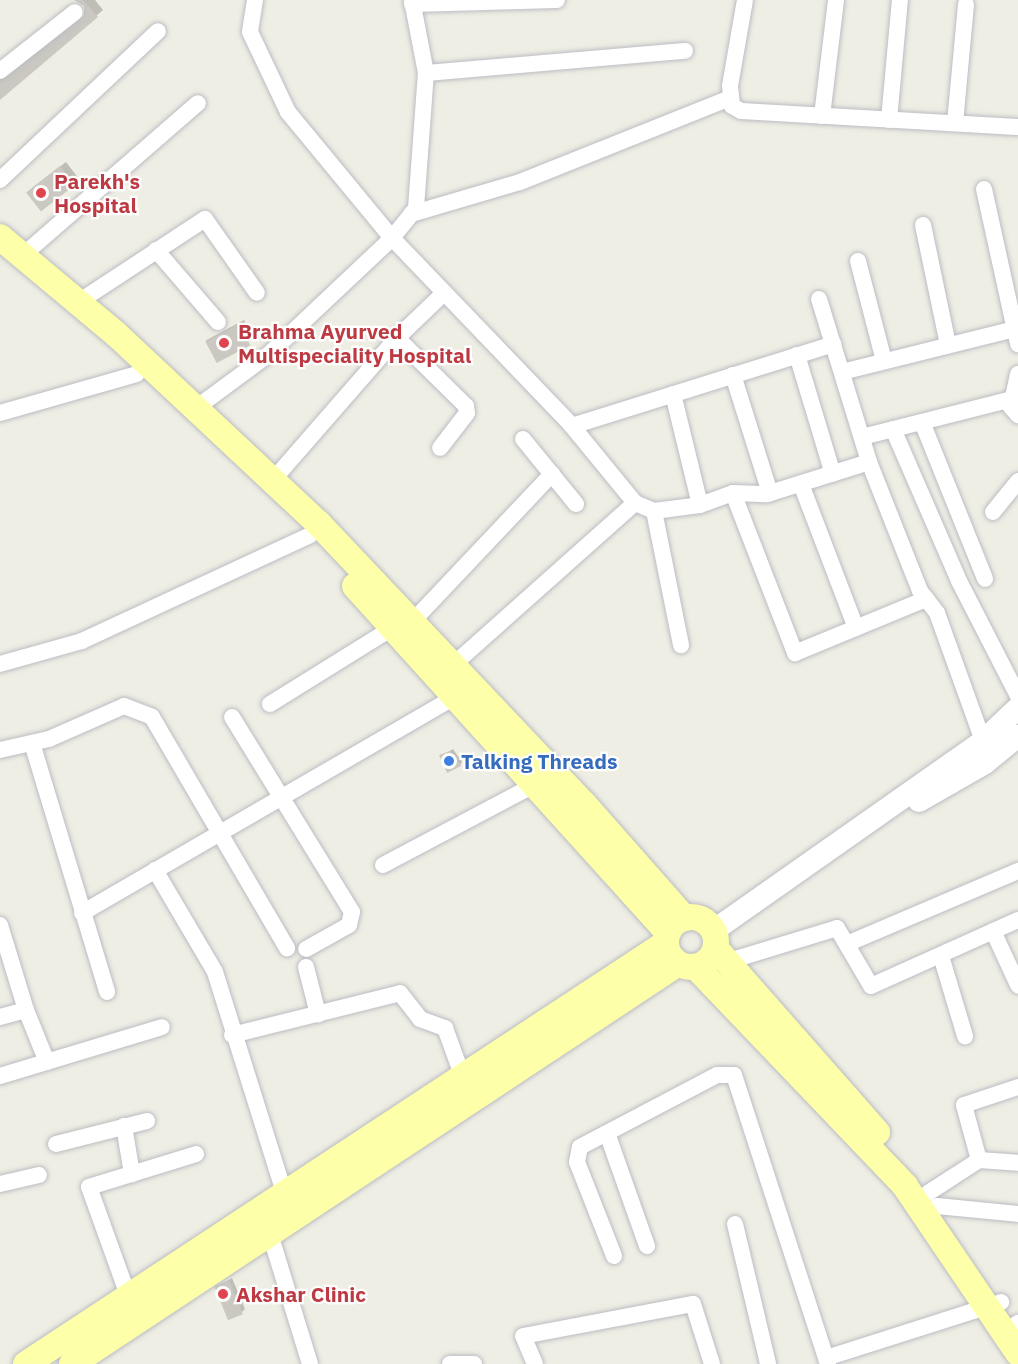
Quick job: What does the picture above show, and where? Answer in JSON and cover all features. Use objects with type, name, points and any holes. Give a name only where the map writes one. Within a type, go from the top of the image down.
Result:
[{"type":"main road","points":[[0,237],[11,255],[310,535],[402,625],[453,665],[678,945]]},
{"type":"main road","points":[[11,255],[77,303],[196,408],[273,480],[402,625],[455,698],[678,945],[905,1186],[994,1304],[1017,1326]]},
{"type":"main road","points":[[72,1364],[470,1106],[678,945],[698,918],[718,947],[933,1200],[994,1304],[1018,1353]]},
{"type":"main road","points":[[34,1362],[464,1076],[678,945],[718,947]]},
{"type":"street","points":[[255,0],[250,32],[288,112],[392,238],[572,426],[635,503],[654,511],[700,505],[733,493],[770,493],[869,462]]},
{"type":"street","points":[[196,408],[268,355],[392,238],[411,214],[426,73],[412,2],[557,0]]},
{"type":"street","points":[[745,0],[730,98],[741,111],[1018,127]]},
{"type":"street","points":[[822,116],[836,0]]},
{"type":"street","points":[[889,120],[900,0]]},
{"type":"street","points":[[955,123],[966,4]]},
{"type":"street","points":[[0,71],[75,12]]},
{"type":"street","points":[[0,180],[158,31]]},
{"type":"street","points":[[426,73],[685,51]]},
{"type":"street","points":[[411,214],[520,182],[730,98]]},
{"type":"street","points":[[11,255],[198,103]]},
{"type":"street","points":[[842,372],[948,345],[1016,337],[1012,290],[984,189]]},
{"type":"street","points":[[77,303],[205,219],[257,293]]},
{"type":"street","points":[[923,225],[948,345]]},
{"type":"street","points":[[156,250],[218,322]]},
{"type":"street","points":[[858,261],[884,361]]},
{"type":"street","points":[[273,480],[398,338],[444,293]]},
{"type":"street","points":[[819,299],[869,462],[926,599],[937,613],[983,741]]},
{"type":"street","points":[[398,338],[466,406],[467,413],[440,448]]},
{"type":"street","points":[[572,426],[833,344]]},
{"type":"street","points":[[796,355],[833,474]]},
{"type":"street","points":[[0,413],[137,374]]},
{"type":"street","points":[[862,437],[922,422],[1015,407],[1018,374]]},
{"type":"street","points":[[733,375],[770,493]]},
{"type":"street","points":[[673,394],[700,505]]},
{"type":"street","points":[[922,422],[985,579]]},
{"type":"street","points":[[893,429],[959,581],[1018,696]]},
{"type":"street","points":[[523,439],[576,504]]},
{"type":"street","points":[[270,704],[402,625],[552,474]]},
{"type":"street","points":[[993,512],[1018,481]]},
{"type":"street","points":[[801,484],[856,628]]},
{"type":"street","points":[[733,493],[795,653],[926,599]]},
{"type":"street","points":[[453,665],[635,503]]},
{"type":"street","points":[[654,511],[681,645]]},
{"type":"street","points":[[0,664],[82,641],[310,535]]},
{"type":"street","points":[[82,914],[221,831],[455,698]]},
{"type":"street","points":[[0,750],[32,743],[124,706],[136,707],[152,717],[221,831],[286,948]]},
{"type":"street","points":[[718,947],[983,741],[1018,708]]},
{"type":"street","points":[[232,717],[279,798],[352,912],[349,925],[306,949]]},
{"type":"street","points":[[718,947],[887,820],[985,763],[1018,736]]},
{"type":"street","points":[[32,743],[107,992]]},
{"type":"street","points":[[383,865],[534,785]]},
{"type":"street","points":[[155,870],[214,972],[232,1035],[285,1196]]},
{"type":"street","points":[[849,943],[1018,871]]},
{"type":"street","points":[[718,947],[819,929],[837,928],[849,943],[871,986],[1018,920]]},
{"type":"street","points":[[0,925],[26,1010],[47,1062]]},
{"type":"street","points":[[993,931],[1018,985]]},
{"type":"street","points":[[941,956],[965,1036]]},
{"type":"street","points":[[306,967],[318,1014]]},
{"type":"street","points":[[232,1035],[400,993],[420,1019],[445,1028],[464,1076],[470,1106]]},
{"type":"street","points":[[0,1017],[26,1010]]},
{"type":"street","points":[[0,1076],[162,1027]]},
{"type":"street","points":[[614,1257],[577,1153],[607,1133],[717,1075],[734,1075],[827,1361],[994,1304]]},
{"type":"street","points":[[979,1160],[964,1105],[1018,1087]]},
{"type":"street","points":[[56,1144],[147,1121]]},
{"type":"street","points":[[124,1126],[132,1174]]},
{"type":"street","points":[[607,1133],[647,1246]]},
{"type":"street","points":[[129,1298],[89,1187],[196,1154]]},
{"type":"street","points":[[933,1200],[979,1160],[1018,1163]]},
{"type":"street","points":[[0,1184],[39,1175]]},
{"type":"street","points":[[933,1200],[1018,1214]]},
{"type":"street","points":[[735,1224],[765,1363]]},
{"type":"street","points":[[270,1234],[310,1364]]},
{"type":"street","points":[[535,1364],[523,1336],[693,1304],[712,1364]]},
{"type":"street","points":[[450,1364],[474,1364]]},
{"type":"building","points":[[74,0],[83,0],[98,17],[0,100],[0,81],[84,16],[84,6]]},
{"type":"building","points":[[60,166],[75,185],[41,211],[26,192]]},
{"type":"building","points":[[239,324],[250,345],[217,363],[205,342]]},
{"type":"building","name":"Talking Threads","points":[[450,751],[461,766],[447,773],[439,755]]},
{"type":"building","points":[[229,1280],[243,1314],[228,1320],[214,1286]]},
{"type":"place","name":"Parekh's Hospital","points":[[41,193]]},
{"type":"place","name":"Brahma Ayurved Multispeciality Hospital","points":[[224,343]]},
{"type":"place","name":"Talking Threads","points":[[449,761]]},
{"type":"place","name":"Akshar Clinic","points":[[223,1294]]}]
